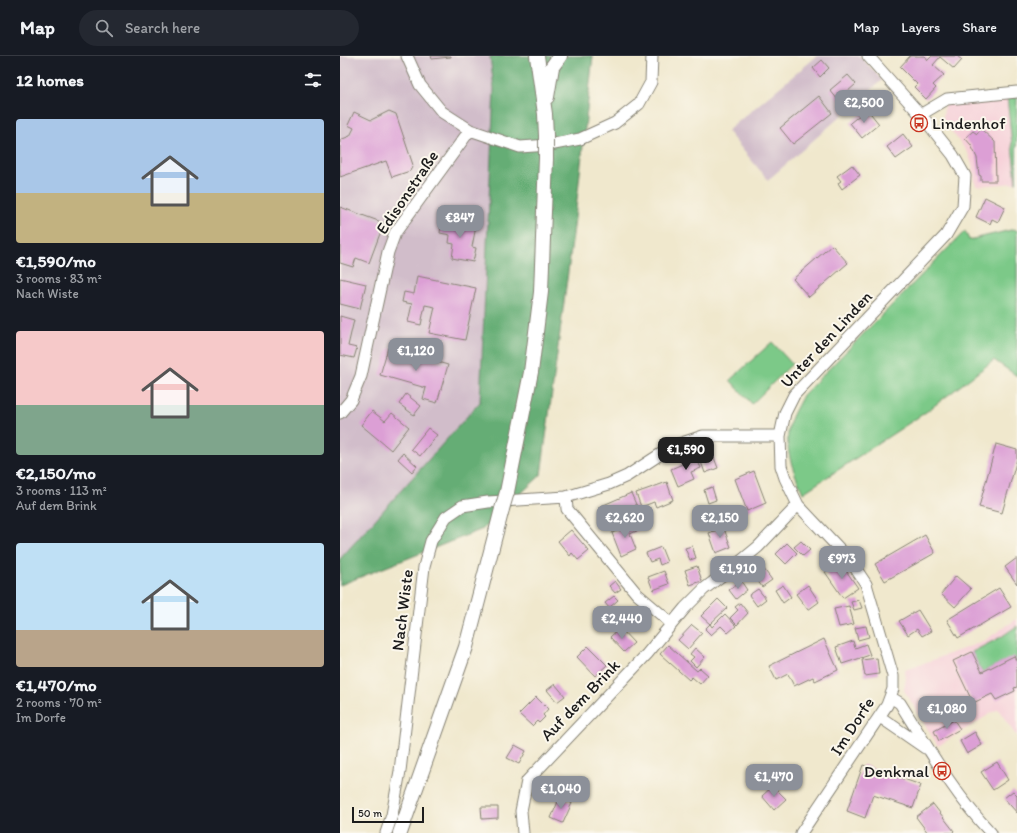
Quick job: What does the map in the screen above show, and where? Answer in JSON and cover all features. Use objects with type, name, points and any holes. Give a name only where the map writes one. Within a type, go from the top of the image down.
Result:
[{"type":"main road","points":[[400,833],[466,647],[507,492],[531,372],[541,292],[546,158],[545,114],[537,56]]},
{"type":"main road","points":[[545,114],[552,67],[560,56]]},
{"type":"street","points":[[407,56],[420,85],[442,112],[470,130],[520,147],[548,145],[580,139],[615,123],[639,104],[651,82],[651,59]]},
{"type":"street","name":"Unter den Linden","points":[[868,56],[953,155],[965,176],[963,206],[946,235],[794,395],[784,413],[780,436],[781,466],[798,505],[850,560],[866,584],[891,668],[893,689],[890,697]]},
{"type":"street","points":[[920,115],[947,99],[1017,92]]},
{"type":"street","name":"Edisonstraße","points":[[340,413],[351,400],[361,376],[388,252],[396,233],[470,130]]},
{"type":"street","name":"Nach Wiste","points":[[386,833],[392,815],[400,771],[424,567],[431,541],[446,517],[462,506],[488,502],[566,497],[609,484],[626,476],[673,446],[703,436],[780,436]]},
{"type":"street","points":[[566,497],[567,509],[637,594],[671,623]]},
{"type":"street","name":"Auf dem Brink","points":[[522,833],[521,811],[527,781],[637,666],[684,608],[704,588],[741,561],[758,546],[798,505]]},
{"type":"street","points":[[890,697],[900,703],[929,751],[974,815],[991,833]]},
{"type":"street","name":"Im Dorfe","points":[[801,833],[880,717],[890,697]]},
{"type":"street","points":[[880,717],[929,751]]},
{"type":"shaded area","points":[[340,56],[490,56],[494,89],[480,402],[340,559]]},
{"type":"shaded area","points":[[817,56],[860,56],[882,80],[768,180],[727,131]]},
{"type":"shaded area","points":[[1007,97],[1016,183],[976,186],[973,167],[968,153],[943,120],[944,106],[952,102]]},
{"type":"shaded area","points":[[1017,619],[1017,737],[998,709],[938,746],[904,690],[906,679],[905,670],[982,642]]},
{"type":"green space","points":[[490,56],[593,56],[574,227],[541,475],[483,529],[340,585],[340,559],[480,402],[494,89]]},
{"type":"green space","points":[[1007,97],[1017,97],[1016,183]]},
{"type":"green space","points":[[1015,229],[1017,231],[1017,376],[994,360],[926,412],[803,493],[790,459],[788,450],[788,432],[791,420],[803,395],[965,231],[969,240]]},
{"type":"green space","points":[[772,342],[792,364],[752,404],[730,380]]},
{"type":"green space","points":[[1017,626],[1017,663],[1014,657],[982,672],[972,652],[1001,637]]},
{"type":"building","points":[[431,56],[451,56],[451,57],[432,59]]},
{"type":"building","points":[[910,56],[925,56],[928,60],[932,56],[957,56],[962,60],[954,69],[940,57],[933,65],[944,75],[933,85],[936,88],[926,99],[914,87],[917,84],[900,67]]},
{"type":"building","points":[[822,60],[829,68],[820,77],[813,68]]},
{"type":"building","points":[[848,75],[856,84],[838,100],[830,90]]},
{"type":"building","points":[[819,96],[832,113],[793,144],[780,128]]},
{"type":"building","points":[[867,109],[879,124],[862,138],[850,123]]},
{"type":"building","points":[[389,111],[396,114],[413,165],[410,171],[392,177],[386,161],[340,177],[340,140],[350,136],[354,128],[348,125],[354,112],[371,120]]},
{"type":"building","points":[[981,129],[995,142],[996,181],[981,181],[977,158],[971,145],[965,138],[973,131],[977,134]]},
{"type":"building","points":[[903,134],[913,147],[896,159],[887,147]]},
{"type":"building","points":[[852,165],[860,175],[842,189],[838,183],[841,181],[837,176]]},
{"type":"building","points":[[985,197],[1005,207],[998,222],[992,219],[990,224],[976,217]]},
{"type":"building","points":[[340,207],[384,223],[369,263],[356,258],[353,267],[340,263]]},
{"type":"building","points":[[442,219],[476,226],[472,247],[476,248],[473,262],[452,258],[454,244],[449,243],[450,235],[440,233]]},
{"type":"building","points":[[832,245],[848,263],[809,297],[793,279]]},
{"type":"building","points":[[417,276],[476,288],[465,340],[429,333],[435,307],[425,305],[421,325],[408,322],[412,304],[402,302],[404,292],[414,294]]},
{"type":"building","points":[[340,278],[366,284],[360,309],[340,304]]},
{"type":"building","points":[[340,316],[354,320],[348,346],[357,348],[354,358],[340,355]]},
{"type":"building","points":[[388,348],[448,365],[437,403],[423,399],[426,388],[380,375]]},
{"type":"building","points":[[406,394],[421,406],[414,415],[399,404]]},
{"type":"building","points":[[372,411],[385,421],[392,413],[409,427],[391,450],[361,425]]},
{"type":"building","points":[[428,428],[437,435],[420,456],[411,449]]},
{"type":"building","points":[[996,444],[1017,450],[1017,459],[1002,513],[979,507]]},
{"type":"building","points":[[403,453],[417,466],[412,472],[398,459]]},
{"type":"building","points":[[695,455],[701,468],[691,472],[694,479],[678,486],[671,469],[687,462],[686,458]]},
{"type":"building","points":[[713,455],[718,468],[705,473],[700,459]]},
{"type":"building","points":[[754,471],[766,503],[747,511],[735,479]]},
{"type":"building","points":[[667,482],[673,500],[656,507],[654,502],[641,507],[636,493]]},
{"type":"building","points":[[712,487],[716,500],[708,503],[704,490]]},
{"type":"building","points":[[631,493],[638,509],[605,522],[599,507]]},
{"type":"building","points":[[721,521],[731,547],[716,553],[709,533],[719,529],[716,523]]},
{"type":"building","points":[[636,523],[639,530],[630,534],[636,549],[621,556],[612,533]]},
{"type":"building","points":[[571,530],[589,551],[578,560],[572,553],[570,556],[558,541]]},
{"type":"building","points":[[925,535],[935,553],[885,581],[875,564]]},
{"type":"building","points":[[801,541],[810,550],[803,556],[794,547]]},
{"type":"building","points":[[787,543],[797,553],[786,564],[776,554]]},
{"type":"building","points":[[692,546],[696,558],[690,560],[685,548]]},
{"type":"building","points":[[661,547],[667,562],[660,565],[658,559],[650,562],[646,553]]},
{"type":"building","points":[[1017,558],[1017,584],[1005,567]]},
{"type":"building","points":[[840,562],[858,588],[843,598],[825,572]]},
{"type":"building","points":[[697,566],[702,581],[690,585],[685,570]]},
{"type":"building","points":[[763,568],[772,580],[762,587],[753,574]]},
{"type":"building","points":[[664,571],[669,584],[653,590],[648,577]]},
{"type":"building","points":[[956,576],[971,589],[955,607],[941,594]]},
{"type":"building","points":[[615,581],[621,589],[615,593],[609,586]]},
{"type":"building","points":[[741,581],[747,590],[736,599],[729,590]]},
{"type":"building","points":[[783,585],[791,597],[783,603],[775,590]]},
{"type":"building","points":[[808,585],[819,602],[808,610],[796,594]]},
{"type":"building","points":[[999,588],[1011,607],[958,638],[947,620]]},
{"type":"building","points":[[758,589],[766,599],[757,606],[749,595]]},
{"type":"building","points":[[614,596],[618,600],[609,608],[605,603]]},
{"type":"building","points":[[718,599],[727,608],[710,624],[701,616]]},
{"type":"building","points":[[859,600],[862,608],[854,610],[851,602]]},
{"type":"building","points":[[740,603],[748,613],[737,625],[730,618],[738,610],[735,607]]},
{"type":"building","points":[[638,606],[648,616],[635,628],[625,618]]},
{"type":"building","points":[[849,606],[854,624],[839,627],[834,609]]},
{"type":"building","points":[[918,610],[931,631],[922,636],[917,629],[908,635],[899,621]]},
{"type":"building","points":[[614,612],[623,622],[618,626],[610,616]]},
{"type":"building","points":[[725,614],[736,626],[728,633],[721,626],[711,635],[705,629],[710,624],[712,627]]},
{"type":"building","points":[[692,625],[702,633],[688,649],[678,640]]},
{"type":"building","points":[[866,626],[869,637],[858,640],[855,628]]},
{"type":"building","points":[[620,628],[634,643],[624,652],[610,637]]},
{"type":"building","points":[[824,639],[838,670],[815,681],[813,677],[794,686],[788,674],[776,680],[769,666]]},
{"type":"building","points":[[853,641],[855,648],[866,644],[870,655],[842,664],[836,647]]},
{"type":"building","points":[[668,645],[697,671],[700,668],[708,675],[700,684],[692,677],[689,680],[660,654]]},
{"type":"building","points":[[588,646],[607,665],[595,676],[577,657]]},
{"type":"building","points":[[695,648],[705,657],[696,667],[690,661],[694,657],[690,654]]},
{"type":"building","points":[[972,652],[982,672],[1014,656],[1017,663],[1017,687],[1014,688],[1015,691],[996,700],[992,694],[973,703],[953,661]]},
{"type":"building","points":[[877,658],[879,674],[865,676],[862,660]]},
{"type":"building","points":[[555,684],[565,696],[557,702],[547,690]]},
{"type":"building","points":[[536,697],[548,709],[543,715],[545,717],[539,723],[537,721],[532,726],[519,714]]},
{"type":"building","points":[[954,720],[960,729],[939,741],[934,731]]},
{"type":"building","points":[[975,732],[982,745],[967,754],[960,741]]},
{"type":"building","points":[[515,745],[526,751],[519,764],[507,758]]},
{"type":"building","points":[[997,762],[1008,780],[993,790],[981,772]]},
{"type":"building","points":[[863,765],[921,785],[913,808],[873,795],[865,818],[847,811]]},
{"type":"building","points":[[773,786],[786,799],[774,810],[762,796]]},
{"type":"building","points":[[1013,791],[1017,795],[1017,813],[1004,798]]},
{"type":"building","points":[[560,797],[572,803],[563,823],[551,818]]},
{"type":"building","points":[[933,804],[954,831],[952,833],[928,833],[916,817]]},
{"type":"building","points":[[481,807],[498,807],[498,818],[482,819]]},
{"type":"place","name":"Lindenhof","points":[[919,123]]},
{"type":"place","name":"Denkmal","points":[[942,771]]}]
